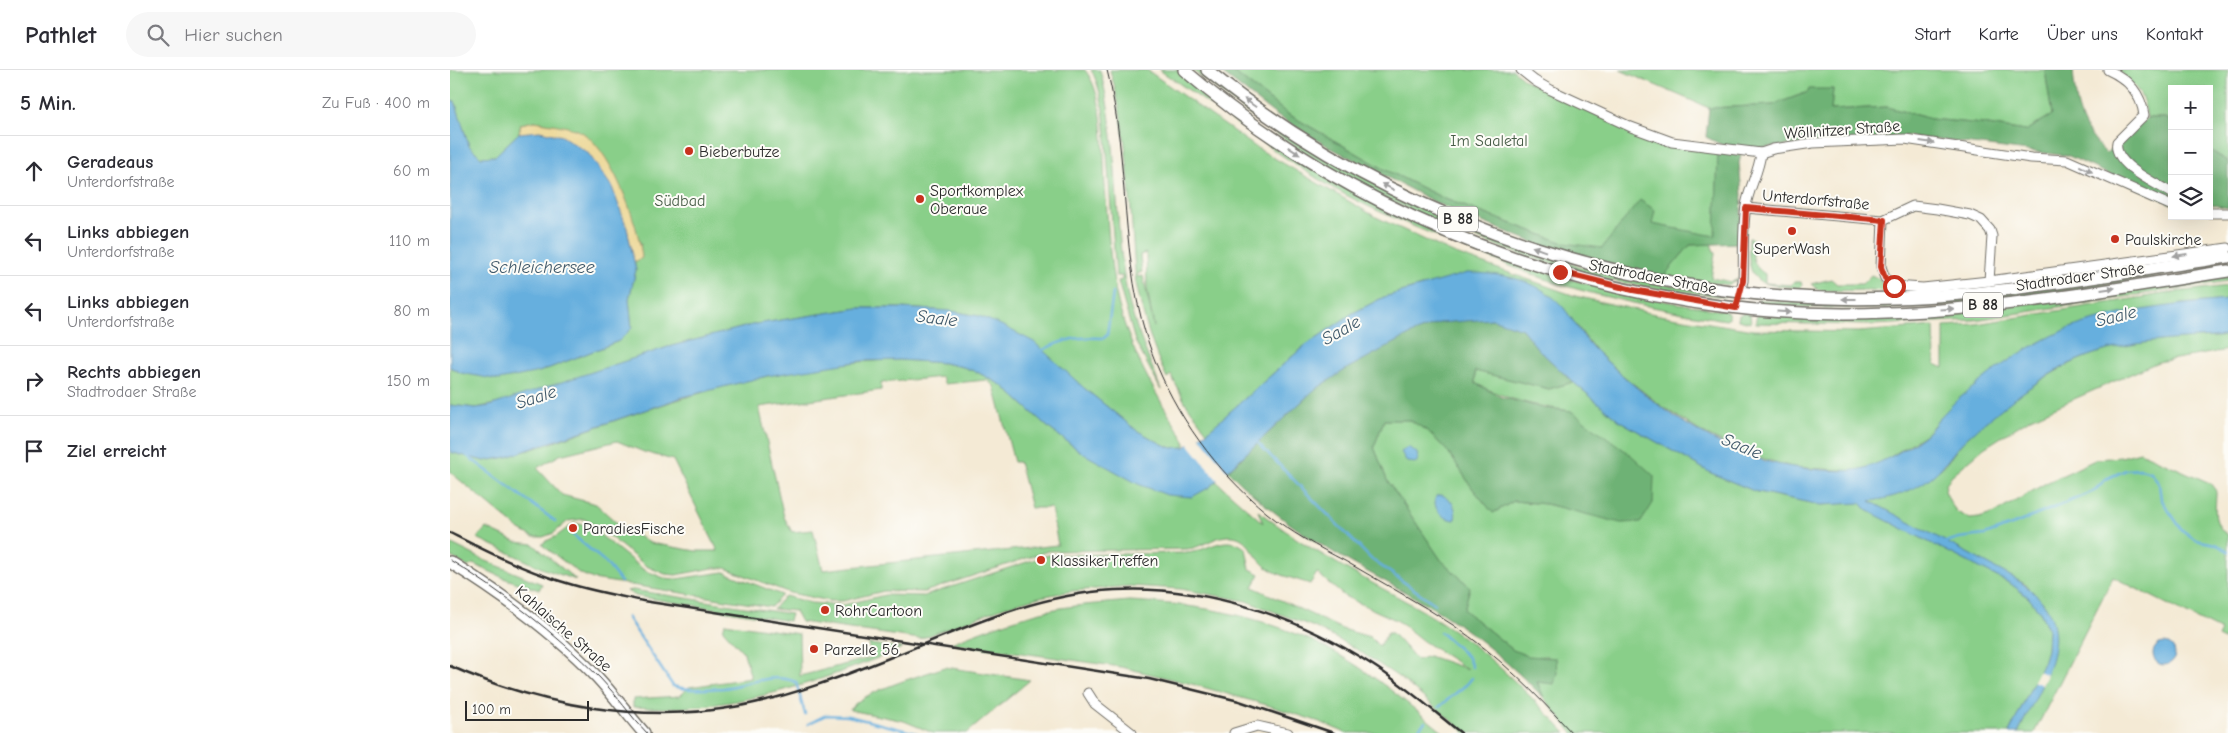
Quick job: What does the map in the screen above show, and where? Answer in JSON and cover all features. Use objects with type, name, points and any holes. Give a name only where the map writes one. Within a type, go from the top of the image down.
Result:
[{"type":"main road","name":"Stadtrodaer Straße","points":[[1184,70],[1236,112],[1316,165],[1381,201],[1446,231],[1528,262],[1592,281],[1677,299],[1736,308],[1793,312],[1886,313],[1984,305],[2228,271]]},
{"type":"main road","name":"Stadtrodaer Straße","points":[[1207,70],[1245,100],[1320,150],[1397,192],[1439,211],[1576,261],[1675,283],[1740,292],[1814,299],[1929,296],[2052,283],[2228,257]]},
{"type":"main road","points":[[1736,308],[1740,292]]},
{"type":"main road","name":"Kahlaische Straße","points":[[450,562],[503,596],[544,628],[596,676],[644,733]]},
{"type":"street","name":"Wöllnitzer Straße","points":[[1522,70],[1535,81],[1551,90],[1631,127],[1672,142],[1761,153],[1774,149],[1823,143],[1905,139],[2031,158],[2067,160],[2168,204]]},
{"type":"street","points":[[2108,70],[2120,75],[2131,86],[2142,101],[2144,115],[2117,142],[2115,148],[2119,156],[2135,171],[2168,191]]},
{"type":"street","name":"Unterdorfstraße","points":[[1740,292],[1743,281],[1746,208],[1750,187],[1760,166],[1761,153]]},
{"type":"street","name":"Unterdorfstraße","points":[[1746,208],[1884,220],[1913,206],[1970,215],[1980,220],[1990,230],[1992,236],[1989,281]]},
{"type":"street","points":[[2213,211],[2228,213]]},
{"type":"street","name":"Unterdorfstraße","points":[[1884,220],[1881,267],[1885,278],[1894,286],[1922,288],[1989,281],[2228,248]]},
{"type":"street","points":[[1088,693],[1094,704],[1132,733]]},
{"type":"street","points":[[1234,733],[1257,726],[1288,733]]},
{"type":"green space","name":"Sportkomplex Oberaue","points":[[450,70],[1085,70],[1092,81],[1100,110],[1110,254],[1121,313],[1127,332],[1144,370],[1185,441],[1185,447],[1172,448],[1136,430],[1084,388],[979,316],[951,311],[901,308],[858,308],[756,324],[668,347],[508,401],[476,408],[450,405],[450,367],[461,373],[539,372],[619,341],[632,328],[629,299],[636,270],[634,262],[637,261],[641,244],[578,130],[535,121],[521,124],[519,133],[495,156],[481,157],[469,146],[455,101],[450,102]]},
{"type":"green space","points":[[1091,70],[1100,70],[1111,125],[1120,237],[1127,293],[1138,330],[1161,390],[1135,341],[1118,281],[1122,280],[1122,276],[1116,276],[1104,118],[1096,79]]},
{"type":"green space","points":[[1110,70],[1147,70],[1257,148],[1376,217],[1453,253],[1575,296],[1659,315],[1753,330],[1859,332],[1934,326],[1935,364],[1944,368],[1944,326],[1976,324],[2175,292],[2228,286],[2228,300],[2181,304],[1948,409],[1926,434],[1884,461],[1855,471],[1792,467],[1743,453],[1701,432],[1660,405],[1621,374],[1595,350],[1562,306],[1421,286],[1384,297],[1353,313],[1303,347],[1207,432],[1185,402],[1171,375],[1167,378],[1152,343],[1145,320],[1136,283],[1128,175],[1117,96]],"holes":[[[1146,253],[1147,289],[1154,327],[1143,276],[1138,277],[1137,274],[1142,272],[1140,255]]]},
{"type":"green space","points":[[1159,70],[1177,70],[1258,132],[1480,249],[1561,277],[1641,297],[1725,311],[1729,314],[1729,318],[1726,320],[1661,309],[1598,295],[1556,283],[1393,217],[1349,197],[1321,181]]},
{"type":"green space","points":[[1192,70],[1198,70],[1267,122],[1329,159],[1502,240],[1554,259],[1614,276],[1725,295],[1725,297],[1652,288],[1609,280],[1518,253],[1429,219],[1344,176],[1303,151],[1255,118]]},
{"type":"green space","points":[[1218,70],[1231,70],[1288,114],[1384,169],[1445,199],[1564,243],[1602,248],[1640,200],[1655,210],[1652,224],[1715,236],[1718,153],[1741,155],[1739,163],[1742,194],[1740,243],[1690,245],[1663,277],[1547,248],[1440,205],[1329,147],[1277,116]]},
{"type":"green space","name":"Im Saaletal","points":[[1231,70],[1513,70],[1525,80],[1567,102],[1672,146],[1718,153],[1716,237],[1651,224],[1610,239],[1602,249],[1564,243],[1445,199],[1384,169],[1288,114]]},
{"type":"green space","points":[[1620,70],[2045,70],[2052,115],[2025,131],[1931,119],[1887,107],[1831,110],[1833,89],[1808,92],[1773,105],[1709,108]]},
{"type":"green space","points":[[2045,70],[2073,70],[2080,115],[2090,134],[2106,153],[2147,118],[2168,119],[2168,202],[2069,156],[1907,136],[1755,148],[1722,145],[1706,137],[1709,108],[1773,105],[1808,92],[1809,89],[1833,89],[1831,110],[1887,107],[1931,119],[2025,131],[2052,115]]},
{"type":"green space","points":[[2118,70],[2228,70],[2228,162],[2213,152],[2213,85],[2168,85],[2168,119],[2147,118],[2141,96]]},
{"type":"green space","points":[[2213,152],[2228,162],[2228,208],[2213,205]]},
{"type":"green space","points":[[1751,237],[1753,239],[1753,259],[1757,267],[1765,274],[1765,283],[1758,280],[1753,274],[1749,254],[1749,238]]},
{"type":"green space","points":[[1711,244],[1715,254],[1711,278],[1732,282],[1738,279],[1729,285],[1663,277],[1690,245]]},
{"type":"green space","points":[[2228,252],[1965,289],[1898,293],[1872,290],[1822,291],[1811,284],[1831,279],[1837,284],[1862,284],[1871,275],[1880,279],[1884,289],[1907,291],[1965,287]]},
{"type":"green space","points":[[2228,262],[2228,267],[2020,297],[1938,306],[1862,308],[1757,305],[1759,299],[1806,304],[1893,303]]},
{"type":"green space","points":[[2228,276],[2228,281],[1975,320],[1871,325],[1755,323],[1757,315],[1835,319],[1951,314]]},
{"type":"green space","points":[[1794,282],[1801,282],[1800,288],[1765,283],[1791,285]]},
{"type":"green space","points":[[1744,313],[1750,314],[1751,323],[1738,320],[1739,315]]},
{"type":"green space","points":[[1469,319],[1492,319],[1522,329],[1538,349],[1573,382],[1549,389],[1475,371],[1475,383],[1501,397],[1543,408],[1571,411],[1631,455],[1654,476],[1653,503],[1641,522],[1621,523],[1546,504],[1514,501],[1493,513],[1473,489],[1449,453],[1429,432],[1410,420],[1384,420],[1374,447],[1387,480],[1441,560],[1470,587],[1464,610],[1513,650],[1528,656],[1556,658],[1557,673],[1554,684],[1537,682],[1544,698],[1502,659],[1458,624],[1307,536],[1272,510],[1228,471],[1313,391],[1348,368],[1413,333],[1439,323]]},
{"type":"green space","points":[[2228,336],[2228,350],[2158,362],[2031,418],[1984,448],[1951,476],[1946,485],[1945,491],[1957,512],[1970,519],[1979,518],[1995,513],[2046,483],[2097,459],[2121,457],[2140,452],[2210,483],[2216,491],[2215,509],[2217,521],[2219,526],[2228,535],[2228,642],[2218,637],[2221,631],[2113,577],[2034,733],[2018,733],[2050,665],[2047,608],[2025,584],[1869,501],[1886,497],[1905,489],[1938,471],[1966,439],[1989,418],[2041,380],[2087,356],[2126,345],[2146,342]]},
{"type":"green space","points":[[900,360],[944,363],[963,367],[1003,386],[1050,429],[1084,454],[1210,487],[1216,481],[1263,523],[1258,511],[1319,553],[1423,611],[1453,630],[1498,666],[1566,733],[1466,733],[1400,678],[1356,649],[1314,627],[1246,601],[1181,589],[1130,586],[1072,591],[1040,597],[1010,605],[920,639],[801,622],[795,611],[773,609],[785,596],[811,603],[843,605],[885,595],[924,596],[1048,555],[1187,553],[1224,542],[1231,542],[1239,544],[1246,549],[1250,569],[1260,574],[1253,587],[1342,629],[1370,637],[1379,646],[1388,633],[1392,633],[1417,660],[1429,656],[1467,669],[1423,641],[1398,621],[1344,596],[1317,573],[1310,584],[1280,574],[1269,568],[1264,565],[1245,541],[1234,536],[1222,537],[1187,549],[1048,551],[924,592],[884,591],[843,601],[830,601],[790,593],[725,568],[713,568],[676,575],[665,574],[646,566],[597,526],[584,519],[568,521],[554,533],[543,537],[533,537],[520,530],[450,472],[450,452],[484,461],[507,457],[690,396],[773,375],[857,362]],"holes":[[[942,377],[944,384],[987,380],[994,386],[1014,462],[1019,462],[1031,508],[1051,508],[1058,545],[823,570],[813,530],[792,532],[784,517],[759,407],[881,390],[881,383]],[[617,441],[644,452],[673,460],[718,551],[696,551],[650,543],[618,524],[596,504],[562,495],[537,468],[560,455]]]},
{"type":"green space","points":[[1475,371],[1549,389],[1573,382],[1620,421],[1711,473],[1754,491],[1820,505],[1861,502],[1867,510],[2011,584],[2028,597],[2040,612],[2048,629],[2047,650],[2043,663],[2009,733],[1573,733],[1544,698],[1537,681],[1547,656],[1528,657],[1513,650],[1464,610],[1470,587],[1441,560],[1387,480],[1374,447],[1384,420],[1410,420],[1429,432],[1449,453],[1473,489],[1493,513],[1514,501],[1546,504],[1583,512],[1571,411],[1545,407],[1498,394],[1475,383]]},
{"type":"green space","points":[[574,523],[589,526],[644,570],[664,578],[676,579],[724,572],[782,595],[771,607],[593,579],[579,573],[542,545]]},
{"type":"green space","points":[[486,528],[516,542],[533,544],[576,580],[544,569],[477,538]]},
{"type":"green space","points":[[450,543],[484,560],[542,584],[539,590],[506,579],[473,564],[468,567],[450,556]]},
{"type":"green space","points":[[633,590],[791,614],[789,621],[636,596],[627,591]]},
{"type":"green space","points":[[1129,601],[1161,603],[1224,612],[1284,629],[1313,641],[1369,674],[1444,733],[1346,733],[1320,722],[1267,705],[1121,667],[951,643],[995,626],[1041,612],[1074,606]]},
{"type":"green space","points":[[725,623],[799,634],[800,676],[870,658],[869,644],[902,648],[837,673],[770,694],[703,706],[633,707],[633,699],[680,696],[689,687],[751,678],[744,653],[723,630]]},
{"type":"green space","points":[[945,667],[1030,680],[967,733],[933,733],[904,721],[850,710],[865,697],[878,691]]},
{"type":"sand","points":[[535,121],[577,130],[589,137],[600,150],[621,186],[635,226],[642,258],[634,262],[627,228],[519,133],[521,124]]},
{"type":"water","name":"Schleichersee","points":[[455,101],[469,146],[481,157],[495,156],[519,133],[540,131],[562,136],[588,153],[612,187],[627,228],[636,270],[629,299],[632,328],[619,341],[539,372],[499,380],[461,373],[450,367],[450,102]]},
{"type":"water","name":"Saale","points":[[1467,273],[1506,276],[1531,284],[1542,290],[1563,307],[1593,348],[1618,372],[1687,425],[1739,452],[1766,461],[1793,467],[1815,469],[1854,470],[1872,466],[1891,457],[1925,435],[1954,403],[2001,366],[2048,338],[2088,322],[2160,307],[2228,300],[2228,336],[2147,342],[2107,350],[2069,364],[2042,379],[2003,407],[1964,441],[1940,469],[1925,482],[1899,495],[1870,501],[2014,578],[2036,595],[2049,613],[2054,631],[2054,651],[2048,671],[2018,733],[2009,733],[2043,663],[2047,650],[2048,629],[2040,612],[2028,597],[2011,584],[1867,510],[1861,503],[1820,505],[1754,491],[1711,473],[1620,421],[1573,382],[1538,349],[1522,329],[1492,319],[1439,323],[1413,333],[1348,368],[1313,391],[1210,487],[1192,497],[1167,495],[1138,484],[1084,454],[1050,429],[1003,386],[979,373],[944,363],[900,360],[862,361],[767,376],[683,397],[507,457],[484,461],[450,452],[450,405],[476,408],[489,406],[668,347],[756,324],[858,308],[951,311],[979,316],[1001,325],[1034,342],[1084,388],[1136,430],[1172,448],[1185,447],[1207,432],[1303,347],[1353,313],[1384,297]]},
{"type":"water","points":[[1408,447],[1417,453],[1418,459],[1416,463],[1407,462],[1401,452]]},
{"type":"water","points":[[1442,495],[1449,499],[1453,505],[1455,520],[1446,518],[1437,509],[1435,505],[1436,496]]},
{"type":"water","points":[[2164,643],[2172,646],[2175,654],[2172,662],[2164,665],[2156,662],[2153,654],[2156,646]]},
{"type":"pier","points":[[1198,434],[1229,473],[1219,482],[1187,442]]},
{"type":"pier","points":[[2038,671],[2047,675],[2042,685],[2033,681]]},
{"type":"waterway","points":[[1041,351],[1071,339],[1104,338],[1107,335],[1113,293]]},
{"type":"waterway","points":[[1257,442],[1371,559],[1435,604]]},
{"type":"waterway","points":[[466,455],[555,521]]},
{"type":"waterway","points":[[1943,543],[1959,538],[1985,535],[2094,491],[2106,479],[2126,470],[2141,469],[2151,472],[2159,484],[2161,499],[2182,530],[2196,540],[2215,544],[2228,551]]},
{"type":"waterway","points":[[572,534],[606,563],[621,582]]},
{"type":"waterway","points":[[627,617],[673,686],[679,688],[711,689],[760,680],[787,679],[796,682],[805,714]]},
{"type":"waterway","points":[[1440,632],[1467,656],[1472,667]]},
{"type":"waterway","points":[[1439,707],[1472,678]]},
{"type":"waterway","points":[[808,724],[826,715],[848,716],[916,733]]},
{"type":"waterway","points":[[1415,733],[1425,722]]},
{"type":"tram line","points":[[1107,70],[1119,140],[1129,248],[1141,318],[1161,376],[1172,398],[1199,441],[1231,479],[1267,513],[1304,539],[1426,608],[1470,637],[1516,676],[1572,733]]},
{"type":"tram line","points":[[450,560],[510,600],[547,629],[583,661],[647,733]]},
{"type":"railway","points":[[450,533],[531,571],[601,592],[643,601],[1149,679],[1239,701],[1334,733]]},
{"type":"railway","points":[[450,666],[520,692],[592,708],[629,712],[703,711],[759,702],[816,685],[971,625],[1056,598],[1115,590],[1149,590],[1182,593],[1249,607],[1312,631],[1383,672],[1461,733]]},
{"type":"place","name":"Bieberbutze","points":[[689,151]]},
{"type":"place","name":"Sportkomplex Oberaue","points":[[920,199]]},
{"type":"place","name":"SuperWash","points":[[1792,231]]},
{"type":"place","name":"Paulskirche","points":[[2115,239]]},
{"type":"place","name":"ParadiesFische","points":[[573,528]]},
{"type":"place","name":"KlassikerTreffen","points":[[1041,560]]},
{"type":"place","name":"RohrCartoon","points":[[825,610]]},
{"type":"place","name":"Parzelle 56","points":[[814,649]]},
{"type":"route","points":[[1560,272],[1592,281],[1677,299],[1736,308],[1743,281],[1746,208],[1884,220],[1881,267],[1885,278],[1894,286]]},
{"type":"park label","name":"Südbad","points":[[680,200]]}]
